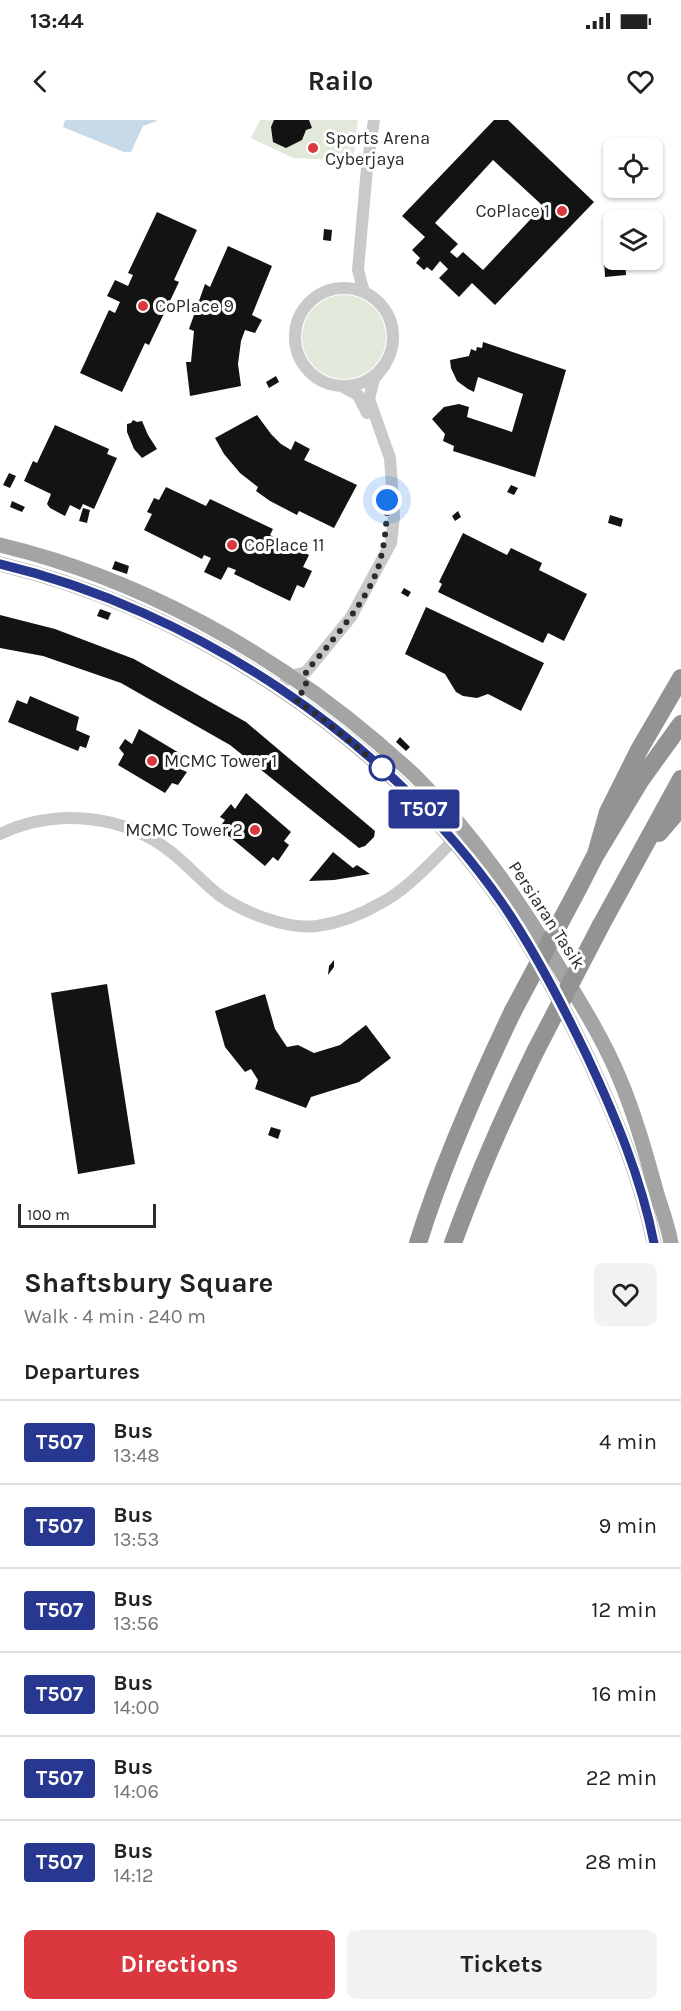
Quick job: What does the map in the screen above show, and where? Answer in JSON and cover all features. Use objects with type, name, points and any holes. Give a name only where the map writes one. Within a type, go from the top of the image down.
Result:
[{"type":"highway","points":[[596,854],[608,812],[639,750],[681,678]]},
{"type":"highway","points":[[640,781],[651,752],[681,703]]},
{"type":"highway","points":[[418,1243],[458,1134],[484,1071],[513,1011],[596,854],[640,781],[681,724]]},
{"type":"highway","points":[[673,806],[681,778]]},
{"type":"highway","points":[[453,1243],[511,1103],[536,1050],[638,855],[673,806],[681,789]]},
{"type":"main road","name":"Persiaran Tasik","points":[[0,545],[74,568],[142,593],[218,632],[290,676],[306,680],[420,780],[479,847],[528,915],[597,1032],[619,1076],[639,1129],[671,1243]]},
{"type":"main road","name":"Persiaran Tasik","points":[[0,564],[56,580],[141,613],[221,652],[324,720],[392,778],[453,841],[495,894],[517,927],[576,1034],[623,1137],[640,1188],[654,1243]]},
{"type":"street","points":[[364,292],[358,270],[371,128],[374,120]]},
{"type":"street","points":[[349,288],[358,270]]},
{"type":"street","points":[[296,700],[306,680],[351,617],[379,566],[391,543],[394,517],[390,458],[369,399],[374,379],[392,351],[392,327],[382,306],[364,292],[349,288],[326,292],[313,300],[302,313],[296,330],[297,348],[303,363],[318,378],[348,388],[358,395],[363,403],[383,457],[387,484],[387,516],[379,566]]},
{"type":"street","points":[[336,385],[360,384],[374,376],[385,364]]},
{"type":"street","points":[[280,689],[290,676]]},
{"type":"street","points":[[0,834],[36,820],[52,818],[101,820],[120,824],[134,829],[171,852],[219,895],[249,913],[280,922],[315,926],[347,919],[381,903],[395,894],[453,841]]},
{"type":"green space","name":"Sports Arena Cyberjaya","points":[[260,120],[358,120],[353,161],[293,158],[251,138]]},
{"type":"green space","points":[[336,295],[352,295],[368,302],[379,313],[386,329],[383,353],[374,367],[352,379],[336,379],[320,372],[309,361],[302,345],[302,329],[309,313],[320,302]]},
{"type":"water","points":[[65,120],[157,121],[143,126],[131,152],[124,152],[63,127]]},
{"type":"building","points":[[274,120],[309,120],[312,128],[306,130],[302,140],[286,148],[273,142],[271,127]]},
{"type":"building","name":"CoPlace 1","points":[[494,120],[508,120],[594,202],[495,305],[472,283],[459,297],[439,278],[448,269],[440,261],[432,271],[427,267],[424,270],[416,263],[420,258],[412,250],[425,237],[402,216]],"holes":[[[493,160],[543,206],[483,270],[463,252],[457,258],[450,252],[458,244],[435,223]]]},
{"type":"building","name":"CoPlace 9","points":[[157,212],[197,230],[174,280],[179,282],[149,345],[145,343],[122,392],[80,373],[109,310],[115,313],[120,302],[107,296],[115,280],[128,286],[133,275],[128,273]]},
{"type":"building","points":[[324,229],[332,230],[331,241],[323,240]]},
{"type":"building","points":[[228,246],[272,266],[252,315],[262,320],[255,333],[245,330],[241,341],[238,364],[241,386],[190,396],[186,362],[191,362],[194,331],[189,329],[205,284],[210,287]]},
{"type":"building","points":[[605,270],[626,270],[626,275],[605,277]]},
{"type":"building","points":[[483,342],[566,370],[535,477],[453,451],[454,446],[443,441],[445,434],[432,419],[444,407],[459,404],[469,407],[467,417],[512,432],[523,394],[478,377],[474,392],[457,381],[451,368],[450,360],[469,356],[471,349],[476,351],[477,347],[482,348]]},
{"type":"building","points":[[276,376],[279,382],[269,388],[266,382]]},
{"type":"building","points":[[257,415],[281,444],[291,450],[295,441],[310,449],[304,460],[357,485],[334,528],[299,511],[297,515],[270,501],[256,491],[258,487],[240,473],[224,454],[215,438]]},
{"type":"building","points":[[133,420],[142,421],[157,449],[142,458],[134,449],[127,432],[127,424]]},
{"type":"building","points":[[55,425],[109,449],[107,454],[117,458],[94,509],[83,504],[80,510],[70,505],[65,516],[47,504],[51,494],[24,481],[33,461],[37,463]]},
{"type":"building","points":[[9,473],[16,476],[10,488],[3,485]]},
{"type":"building","points":[[511,485],[518,488],[514,495],[507,492]]},
{"type":"building","name":"CoPlace 11","points":[[166,487],[206,506],[210,499],[273,529],[270,535],[309,555],[303,567],[312,571],[304,588],[297,585],[290,601],[234,574],[236,570],[228,567],[221,580],[204,572],[211,558],[204,555],[202,559],[144,530],[152,514],[147,512],[154,498],[159,500]]},
{"type":"building","points":[[12,501],[25,507],[22,512],[10,507]]},
{"type":"building","points":[[83,508],[90,510],[87,523],[79,521]]},
{"type":"building","points":[[458,511],[461,517],[455,521],[452,516]]},
{"type":"building","points":[[610,515],[623,519],[621,527],[608,523]]},
{"type":"building","points":[[463,533],[507,555],[511,548],[542,563],[539,570],[587,594],[564,641],[548,633],[543,643],[438,592],[442,584],[439,582]]},
{"type":"building","points":[[115,561],[129,566],[127,574],[112,569]]},
{"type":"building","points":[[404,588],[411,592],[408,597],[401,593]]},
{"type":"building","points":[[426,607],[544,663],[521,711],[488,694],[477,698],[463,696],[456,692],[445,674],[405,654]]},
{"type":"building","points":[[100,609],[111,613],[108,620],[97,616]]},
{"type":"building","points":[[0,615],[55,629],[134,659],[246,722],[375,831],[374,837],[365,846],[359,848],[230,745],[121,683],[43,656],[0,648]]},
{"type":"building","points":[[30,696],[79,717],[76,730],[90,736],[86,748],[80,746],[78,751],[8,722],[17,700],[27,704]]},
{"type":"building","name":"MCMC Tower 1","points":[[139,729],[186,757],[180,769],[187,772],[178,785],[172,783],[165,793],[118,765],[124,754],[119,748],[125,739],[132,744]]},
{"type":"building","points":[[400,737],[410,747],[406,751],[396,742]]},
{"type":"building","name":"MCMC Tower 2","points":[[246,793],[291,832],[284,841],[289,845],[278,861],[273,857],[265,866],[219,828],[225,820],[220,817],[231,804],[235,809]]},
{"type":"building","points":[[333,852],[353,868],[357,865],[370,874],[334,880],[309,881]]},
{"type":"building","points":[[334,960],[334,967],[328,975],[329,966]]},
{"type":"building","points":[[107,984],[135,1164],[78,1174],[51,993]]},
{"type":"building","points":[[265,994],[275,1029],[287,1047],[298,1045],[314,1053],[340,1045],[366,1025],[391,1058],[359,1082],[311,1097],[306,1108],[255,1089],[258,1080],[251,1069],[245,1072],[225,1047],[215,1011]]},
{"type":"building","points":[[271,1127],[281,1130],[278,1139],[268,1135]]},
{"type":"bus line","name":"T507","points":[[0,564],[19,568],[101,596],[221,652],[273,684],[324,720],[392,778],[422,808],[483,878],[526,940],[576,1034],[623,1137],[640,1188],[654,1243]]},
{"type":"place","name":"Sports Arena Cyberjaya","points":[[313,148]]},
{"type":"place","name":"CoPlace 1","points":[[562,211]]},
{"type":"place","name":"CoPlace 9","points":[[143,306]]},
{"type":"place","name":"CoPlace 11","points":[[232,545]]},
{"type":"place","name":"MCMC Tower 1","points":[[152,761]]},
{"type":"place","name":"MCMC Tower 2","points":[[255,830]]},
{"type":"route","points":[[382,768],[296,700],[306,687],[306,672],[351,617],[379,566],[384,542],[387,500]]}]
